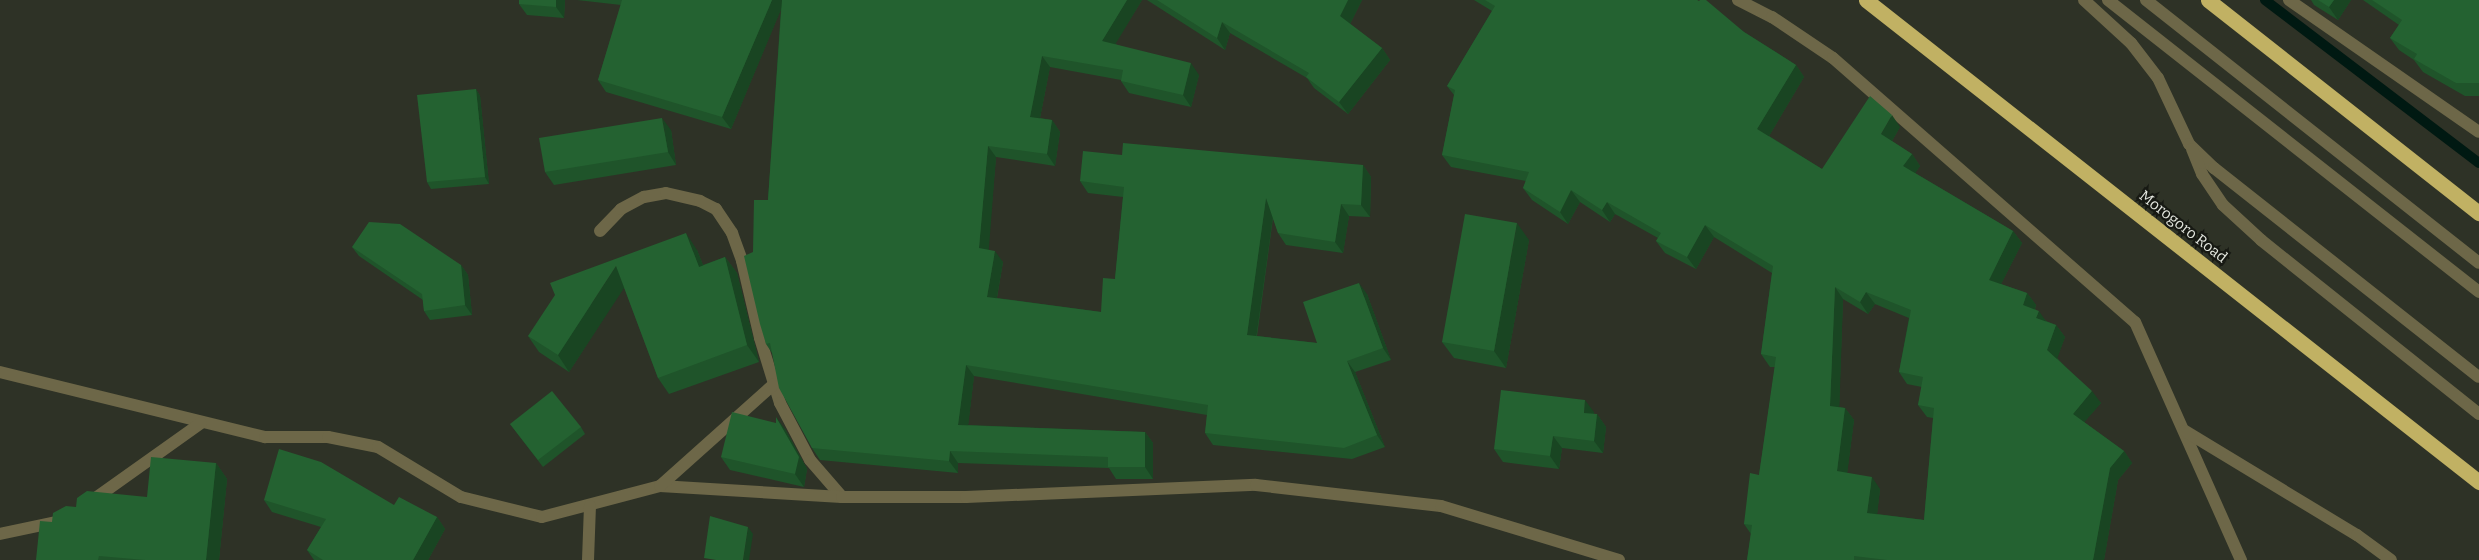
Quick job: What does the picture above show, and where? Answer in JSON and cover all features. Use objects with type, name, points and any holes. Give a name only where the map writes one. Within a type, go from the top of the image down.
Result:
[{"type":"highway","name":"Morogoro Road","points":[[1866,0],[2479,482]]},
{"type":"highway","points":[[2208,0],[2479,213]]},
{"type":"street","points":[[1738,0],[1772,17],[1834,58],[2135,322],[2242,560]]},
{"type":"street","points":[[2084,0],[2131,42],[2158,78],[2190,144],[2202,174],[2223,205],[2254,234],[2479,414]]},
{"type":"street","points":[[2108,0],[2479,292]]},
{"type":"street","points":[[2146,0],[2479,263]]},
{"type":"street","points":[[2289,0],[2479,132]]},
{"type":"street","points":[[2190,144],[2214,168],[2479,377]]},
{"type":"street","points":[[600,231],[621,208],[644,197],[666,194],[700,200],[716,209],[732,233],[742,262],[774,384],[810,460],[842,497]]},
{"type":"street","points":[[0,372],[265,437],[328,437],[378,447],[461,497],[542,517],[590,506],[660,486],[842,497],[966,497],[1256,485],[1441,506],[1619,560]]},
{"type":"street","points":[[660,486],[774,384]]},
{"type":"street","points":[[0,534],[65,520],[202,423]]},
{"type":"street","points":[[2185,431],[2356,535],[2391,560]]},
{"type":"street","points":[[588,560],[590,506]]},
{"type":"building","points":[[519,0],[556,0],[556,7],[519,4]]},
{"type":"building","points":[[622,0],[772,0],[722,117],[598,80]]},
{"type":"building","points":[[782,0],[1127,0],[1102,41],[1191,63],[1183,95],[1121,81],[1123,70],[1042,56],[1030,117],[1052,120],[1047,154],[988,146],[979,248],[995,251],[987,297],[1101,312],[1103,278],[1115,279],[1124,187],[1080,181],[1083,151],[1122,155],[1123,143],[1363,165],[1361,205],[1341,204],[1335,242],[1278,233],[1266,198],[1247,335],[1317,343],[1303,302],[1359,283],[1383,348],[1347,361],[1377,435],[1344,448],[1205,433],[1208,405],[966,365],[958,425],[1145,432],[1145,467],[1108,467],[1108,457],[950,451],[949,461],[812,448],[779,388],[770,343],[766,344],[760,324],[744,256],[753,252],[754,200],[768,200]]},
{"type":"building","points":[[1157,0],[1348,0],[1340,16],[1382,48],[1339,102],[1306,77],[1309,73],[1222,22],[1217,38]]},
{"type":"building","points":[[1485,0],[1706,0],[1744,32],[1796,65],[1757,129],[1822,169],[1870,96],[1892,115],[1881,134],[1912,154],[1903,166],[2013,231],[1989,280],[2027,293],[2023,305],[2039,311],[2036,318],[2056,325],[2047,350],[2092,391],[2073,414],[2124,451],[2110,468],[2093,560],[1887,560],[1854,556],[1854,560],[1747,560],[1752,525],[1744,524],[1750,473],[1759,475],[1776,357],[1761,354],[1773,266],[1705,225],[1687,257],[1656,241],[1661,233],[1607,202],[1602,210],[1571,190],[1560,212],[1523,188],[1529,172],[1442,155],[1455,90],[1447,86],[1495,6]],"holes":[[[1835,287],[1860,302],[1866,292],[1911,310],[1899,372],[1923,377],[1918,405],[1934,408],[1924,520],[1867,513],[1872,477],[1837,471],[1845,408],[1830,406]]]},
{"type":"building","points":[[2318,0],[2334,0],[2329,7]]},
{"type":"building","points":[[2372,0],[2479,0],[2479,83],[2456,83],[2414,59],[2417,54],[2390,38],[2402,20]]},
{"type":"building","points":[[476,89],[485,177],[427,182],[417,95]]},
{"type":"building","points":[[662,118],[668,152],[545,172],[539,138]]},
{"type":"building","points":[[1465,214],[1517,223],[1494,351],[1442,342]]},
{"type":"building","points":[[369,222],[400,224],[461,265],[465,305],[424,311],[422,294],[352,247]]},
{"type":"building","points":[[686,233],[699,267],[725,257],[747,345],[658,378],[616,266],[558,355],[528,336],[555,295],[550,283]]},
{"type":"building","points":[[1501,390],[1585,400],[1584,413],[1597,414],[1594,441],[1553,436],[1550,456],[1494,449]]},
{"type":"building","points":[[552,391],[581,427],[538,460],[510,424]]},
{"type":"building","points":[[732,412],[776,423],[776,417],[799,457],[795,474],[721,457]]},
{"type":"building","points":[[279,449],[321,462],[394,505],[399,497],[437,517],[413,560],[323,560],[307,550],[326,519],[264,500]]},
{"type":"building","points":[[151,457],[216,463],[206,560],[145,560],[99,556],[98,560],[36,560],[40,521],[52,522],[53,513],[66,506],[76,507],[77,498],[87,491],[147,497]]},
{"type":"building","points":[[710,516],[748,527],[743,560],[704,558]]},
{"type":"waterway","points":[[2265,0],[2479,163]]}]
